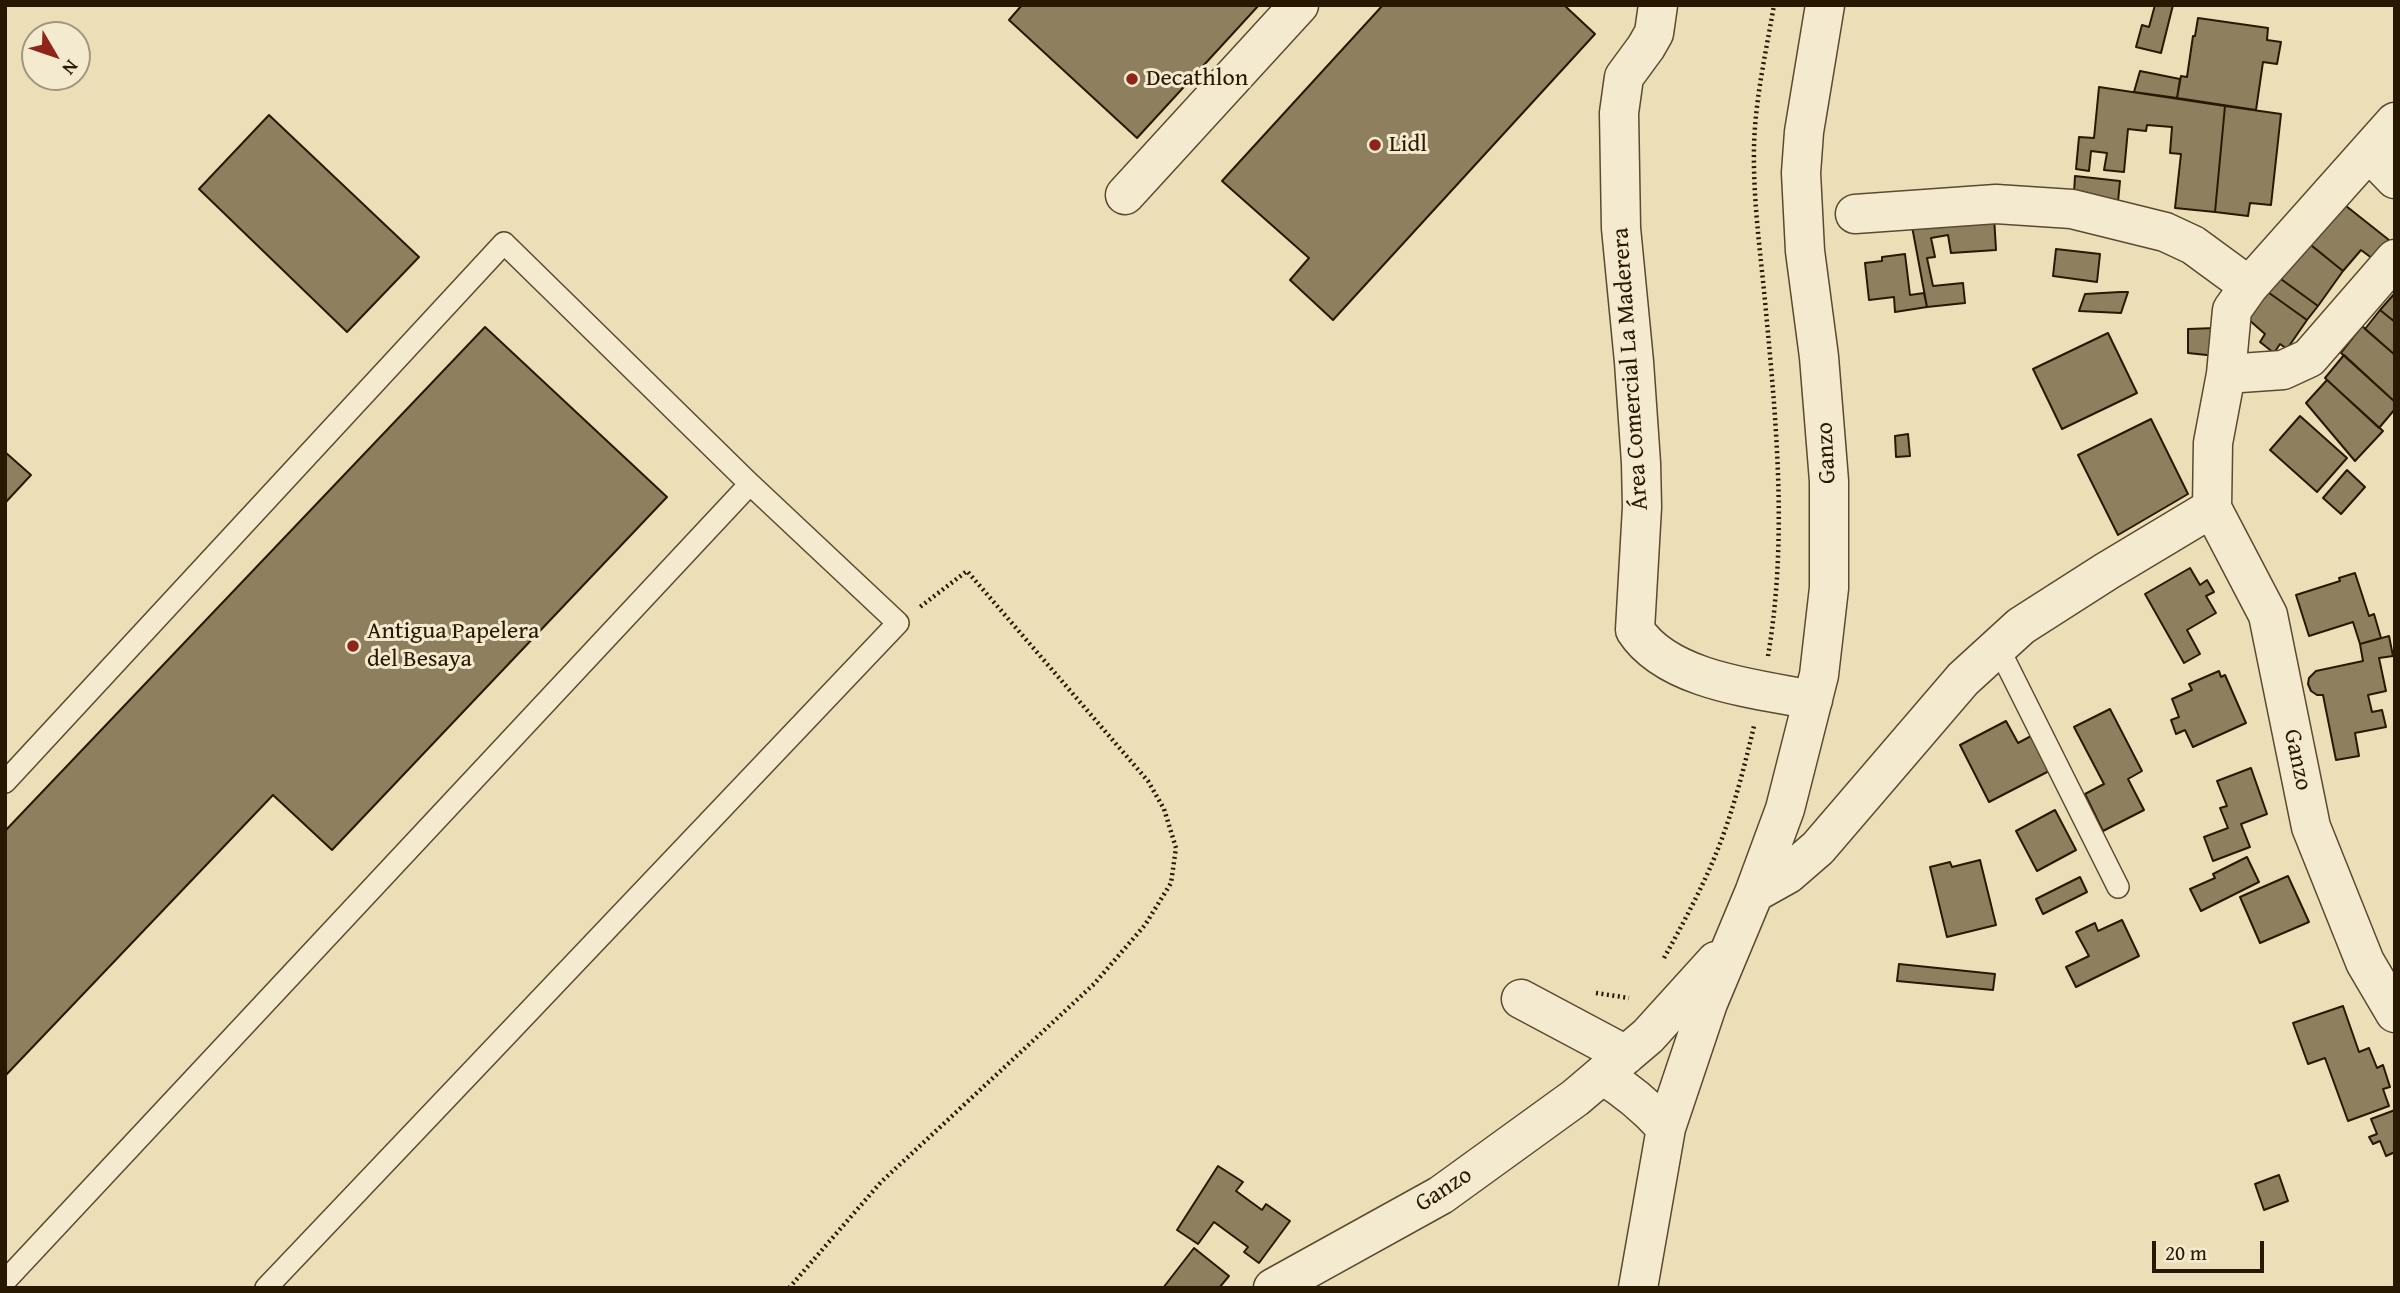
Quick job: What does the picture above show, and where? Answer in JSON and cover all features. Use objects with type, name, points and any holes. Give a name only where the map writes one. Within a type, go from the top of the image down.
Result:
[{"type":"street","points":[[1125,195],[1299,5]]},
{"type":"street","name":"Área Comercial La Maderera","points":[[1658,5],[1654,33],[1625,76],[1619,113],[1620,228],[1634,362],[1641,474],[1635,630],[1654,652],[1678,667],[1762,691],[1813,700]]},
{"type":"street","name":"Ganzo","points":[[1638,1288],[1666,1128],[1708,1003],[1754,893],[1785,809],[1819,676],[1829,588],[1829,492],[1821,371],[1802,212],[1801,173],[1804,132],[1825,5]]},
{"type":"street","points":[[1754,893],[1788,874],[1818,848],[1963,679],[2021,626],[2212,508],[2213,443],[2227,374],[2232,310],[2249,286],[2395,122]]},
{"type":"street","points":[[2369,152],[2395,179]]},
{"type":"street","points":[[1855,214],[1996,204],[2072,208],[2165,232],[2193,245],[2249,286]]},
{"type":"street","points":[[2227,374],[2283,370],[2309,358],[2395,259]]},
{"type":"street","name":"Ganzo","points":[[2212,508],[2268,615],[2311,827],[2365,962],[2395,1013]]},
{"type":"street","name":"Ganzo","points":[[1273,1288],[1441,1195],[1575,1098],[1648,1036],[1731,945]]},
{"type":"street","points":[[1521,999],[1566,1023],[1614,1065],[1633,1096],[1666,1128]]},
{"type":"lane","points":[[5,782],[504,243],[750,484],[898,623],[266,1288]]},
{"type":"lane","points":[[5,1281],[750,484]]},
{"type":"lane","points":[[1998,647],[2118,887]]},
{"type":"path","points":[[1660,967],[1692,906],[1721,841],[1745,767],[1774,625],[1779,477],[1755,216],[1754,146],[1758,102],[1774,5]]},
{"type":"path","points":[[789,1288],[881,1182],[1094,984],[1145,925],[1171,883],[1176,848],[1164,809],[1148,781],[967,571],[898,623]]},
{"type":"path","points":[[1566,1023],[1582,989],[1627,999],[1635,994]]},
{"type":"building","name":"Decathlon","points":[[1022,5],[1259,5],[1137,138],[1009,20]]},
{"type":"building","name":"Lidl","points":[[1383,5],[1564,5],[1595,34],[1333,320],[1290,280],[1309,258],[1222,181]]},
{"type":"building","points":[[2155,5],[2173,5],[2161,53],[2136,47],[2142,25],[2149,27]]},
{"type":"building","points":[[2198,18],[2268,28],[2267,40],[2281,42],[2277,64],[2263,62],[2256,110],[2177,98],[2181,76],[2187,77]]},
{"type":"building","points":[[2140,71],[2180,79],[2177,98],[2134,92]]},
{"type":"building","points":[[2099,87],[2225,106],[2215,212],[2175,208],[2181,154],[2170,153],[2172,127],[2147,125],[2146,131],[2128,129],[2124,172],[2104,170],[2107,153],[2091,151],[2089,171],[2076,169],[2079,137],[2094,138]]},
{"type":"building","points":[[2225,106],[2281,114],[2271,205],[2250,203],[2248,216],[2215,212]]},
{"type":"building","points":[[269,115],[419,257],[347,332],[199,189]]},
{"type":"building","points":[[2075,176],[2120,181],[2118,202],[2074,193]]},
{"type":"building","points":[[2341,202],[2389,240],[2373,259],[2361,250],[2343,271],[2306,241]]},
{"type":"building","points":[[1994,216],[1996,250],[1951,253],[1948,235],[1931,238],[1935,257],[1927,258],[1933,286],[1963,283],[1965,303],[1927,307],[1911,221]]},
{"type":"building","points":[[2302,238],[2343,271],[2318,306],[2274,274]]},
{"type":"building","points":[[2056,249],[2100,254],[2097,282],[2053,276]]},
{"type":"building","points":[[1905,254],[1910,295],[1924,293],[1927,307],[1895,312],[1894,297],[1869,300],[1865,263],[1882,261],[1882,257]]},
{"type":"building","points":[[2274,274],[2318,306],[2307,320],[2265,290]]},
{"type":"building","points":[[2265,290],[2307,320],[2287,349],[2280,344],[2274,353],[2260,342],[2265,334],[2248,319]]},
{"type":"building","points":[[2128,292],[2121,313],[2079,311],[2085,294]]},
{"type":"building","points":[[2395,293],[2395,322],[2380,310]]},
{"type":"building","points":[[2380,310],[2395,322],[2395,355],[2365,329]]},
{"type":"building","points":[[2362,326],[2395,355],[2395,402],[2341,353]]},
{"type":"building","name":"Antigua Papelera del Besaya","points":[[485,327],[667,497],[332,850],[273,795],[5,1076],[5,831]]},
{"type":"building","points":[[2215,328],[2216,356],[2188,353],[2188,329]]},
{"type":"building","points":[[2108,333],[2137,393],[2062,429],[2033,369]]},
{"type":"building","points":[[2344,355],[2395,402],[2395,409],[2379,428],[2325,378]]},
{"type":"building","points":[[2327,380],[2383,431],[2355,461],[2306,403]]},
{"type":"building","points":[[2300,416],[2347,458],[2317,492],[2270,450]]},
{"type":"building","points":[[2151,419],[2188,494],[2118,535],[2078,455]]},
{"type":"building","points":[[1908,434],[1910,456],[1896,457],[1895,436]]},
{"type":"building","points":[[5,452],[31,475],[5,503]]},
{"type":"building","points":[[2347,470],[2365,487],[2341,514],[2323,498]]},
{"type":"building","points":[[2190,568],[2200,585],[2207,580],[2214,592],[2206,596],[2216,613],[2187,630],[2200,654],[2184,663],[2145,594]]},
{"type":"building","points":[[2355,573],[2369,616],[2374,614],[2381,638],[2360,644],[2353,622],[2309,636],[2296,595],[2340,581],[2339,578]]},
{"type":"building","points":[[2389,636],[2393,656],[2379,658],[2386,691],[2368,695],[2372,712],[2382,710],[2386,727],[2355,733],[2359,756],[2336,760],[2323,695],[2311,691],[2309,678],[2316,671],[2363,661],[2360,644]]},
{"type":"building","points":[[2219,671],[2221,677],[2225,675],[2246,723],[2193,747],[2185,730],[2176,734],[2171,720],[2179,717],[2172,699],[2192,690],[2189,684]]},
{"type":"building","points":[[2110,709],[2142,771],[2128,779],[2144,810],[2103,831],[2085,794],[2104,784],[2074,727]]},
{"type":"building","points":[[2006,721],[2018,743],[2033,735],[2051,770],[1989,802],[1960,745]]},
{"type":"building","points":[[2251,768],[2267,814],[2241,824],[2250,847],[2213,861],[2204,837],[2228,828],[2220,808],[2227,806],[2217,781]]},
{"type":"building","points":[[2055,810],[2076,850],[2037,871],[2016,831]]},
{"type":"building","points":[[2247,857],[2259,882],[2201,911],[2190,889],[2215,878],[2213,874]]},
{"type":"building","points":[[1980,860],[1996,925],[1947,937],[1930,867],[1950,862],[1952,867]]},
{"type":"building","points":[[2288,876],[2309,922],[2260,943],[2240,897]]},
{"type":"building","points":[[2080,877],[2087,892],[2043,914],[2036,899]]},
{"type":"building","points":[[2122,920],[2139,956],[2076,987],[2066,967],[2089,956],[2076,932],[2095,923],[2098,931]]},
{"type":"building","points":[[1899,964],[1995,974],[1993,990],[1897,981]]},
{"type":"building","points":[[2343,1006],[2359,1052],[2369,1048],[2377,1068],[2383,1065],[2390,1087],[2383,1089],[2389,1106],[2348,1121],[2325,1058],[2308,1064],[2293,1023]]},
{"type":"building","points":[[2395,1110],[2395,1152],[2386,1156],[2380,1141],[2373,1144],[2369,1137],[2377,1134],[2371,1119]]},
{"type":"building","points":[[1218,1166],[1243,1182],[1236,1191],[1262,1210],[1266,1204],[1290,1221],[1259,1263],[1244,1252],[1248,1247],[1214,1222],[1198,1244],[1177,1230]]},
{"type":"building","points":[[2279,1175],[2288,1201],[2264,1210],[2255,1184]]},
{"type":"building","points":[[1194,1248],[1229,1276],[1219,1288],[1163,1288]]},
{"type":"place","name":"Decathlon","points":[[1132,79]]},
{"type":"place","name":"Lidl","points":[[1375,145]]},
{"type":"place","name":"Antigua Papelera del Besaya","points":[[353,646]]}]
